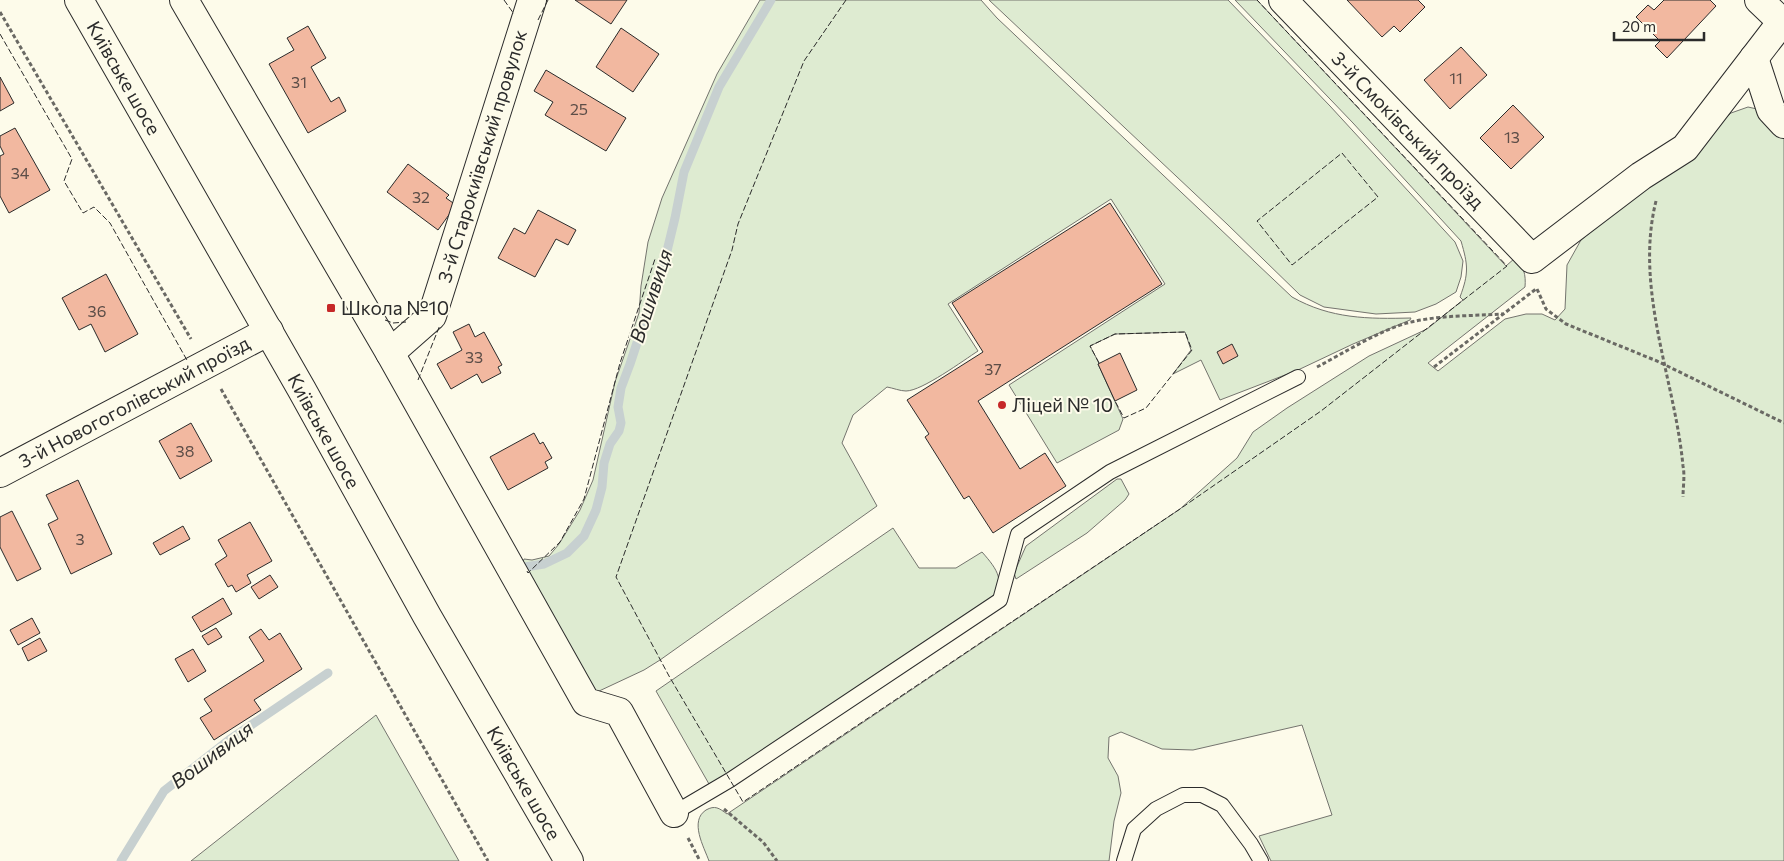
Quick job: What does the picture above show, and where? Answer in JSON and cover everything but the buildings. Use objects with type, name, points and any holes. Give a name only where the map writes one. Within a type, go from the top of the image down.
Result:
[{"type":"street","name":"Київське шосе","points":[[79,0],[269,331],[427,616],[570,861]]},
{"type":"street","points":[[184,0],[390,353],[586,702],[619,712],[674,813]]},
{"type":"street","name":"3-й Смоківський проїзд","points":[[1283,0],[1532,259]]},
{"type":"street","points":[[1532,259],[1641,176],[1685,148],[1783,20],[1759,0]]},
{"type":"street","name":"3-й Старокиївський провулок","points":[[390,353],[432,316],[529,2]]},
{"type":"street","points":[[1754,58],[1770,110],[1784,124]]},
{"type":"street","name":"3-й Новогоголівський проїзд","points":[[0,472],[269,331]]},
{"type":"lane","points":[[674,813],[1000,600],[1018,534],[1110,472],[1298,377]]},
{"type":"lane","points":[[1124,861],[1134,829],[1156,809],[1183,795],[1202,795],[1222,805],[1261,861]]},
{"type":"path","points":[[0,12],[206,363],[488,861]]},
{"type":"path","points":[[1667,160],[1654,212],[1649,260],[1657,326],[1684,468],[1683,497]]},
{"type":"path","points":[[1532,259],[1537,289],[1546,309],[1566,324],[1665,365],[1784,423]]},
{"type":"path","points":[[1434,367],[1537,289]]},
{"type":"path","points":[[1298,377],[1407,323],[1443,318],[1503,314]]},
{"type":"path","points":[[707,793],[763,842],[777,861]]},
{"type":"green space","points":[[760,0],[981,0],[997,18],[1292,297],[1335,314],[1365,318],[1411,318],[1298,370],[1220,400],[1201,360],[1173,374],[1191,350],[1185,332],[1115,334],[1090,346],[1123,419],[1119,430],[1057,463],[1009,385],[1165,284],[1111,199],[948,304],[978,351],[932,381],[913,390],[904,391],[887,387],[853,415],[842,443],[877,506],[660,660],[644,670],[597,692],[589,686],[523,562],[524,559],[532,560],[549,556],[559,544],[580,510],[593,480],[615,382],[639,313],[648,242],[662,198],[717,74]]},
{"type":"green space","points":[[989,0],[1228,0],[1330,106],[1455,242],[1463,261],[1461,277],[1456,292],[1436,304],[1415,312],[1376,314],[1324,307],[1300,295]]},
{"type":"green space","points":[[1235,0],[1257,0],[1506,266],[1515,258],[1522,268],[1525,275],[1525,287],[1428,363],[1438,371],[1505,319],[1526,314],[1542,314],[1555,320],[1565,309],[1567,265],[1581,240],[1731,113],[1748,107],[1757,109],[1784,137],[1784,861],[1271,861],[1259,836],[1332,815],[1302,725],[1193,750],[1162,749],[1121,732],[1109,737],[1108,758],[1118,776],[1121,793],[1114,821],[1109,861],[709,861],[701,842],[698,827],[701,815],[706,810],[717,808],[727,814],[1137,538],[1180,509],[1237,458],[1253,432],[1369,356],[1427,329],[1463,300],[1460,297],[1465,282],[1466,269],[1461,241],[1353,123]]},
{"type":"green space","points":[[1117,479],[1121,479],[1129,494],[1125,500],[1087,533],[1016,579],[1014,573],[1026,546]]},
{"type":"green space","points":[[893,528],[919,568],[956,568],[982,552],[996,570],[999,582],[998,588],[988,601],[727,774],[709,784],[656,691]]},
{"type":"green space","points":[[376,715],[459,861],[191,861]]},
{"type":"waterway","name":"Вошивиця","points":[[525,567],[544,564],[567,553],[584,536],[596,510],[602,487],[604,463],[610,444],[619,431],[621,423],[618,407],[621,388],[666,255],[684,172],[719,87],[771,0]]},
{"type":"waterway","name":"Вошивиця","points":[[121,861],[164,791],[229,740],[328,673]]},
{"type":"fence","points":[[504,0],[514,14]]},
{"type":"fence","points":[[538,20],[548,0]]},
{"type":"fence","points":[[846,0],[804,61],[738,224],[732,250],[616,577],[669,676],[743,802],[1180,509],[1321,411],[1507,266],[1257,0]]},
{"type":"fence","points":[[0,34],[72,159],[64,181],[83,213],[94,207],[110,223],[188,362]]},
{"type":"fence","points":[[1342,153],[1378,197],[1292,265],[1257,221],[1342,153]]},
{"type":"fence","points":[[527,571],[528,573],[560,542],[584,499],[620,363],[655,259]]},
{"type":"fence","points":[[385,320],[393,323],[406,322]]},
{"type":"fence","points":[[418,380],[440,325]]},
{"type":"fence","points":[[1099,363],[1090,346],[1115,334],[1185,332],[1192,350],[1146,408],[1124,418],[1115,401]]},
{"type":"place","name":"Школа №10","points":[[331,308]]},
{"type":"place","name":"Ліцей № 10","points":[[1002,405]]}]
